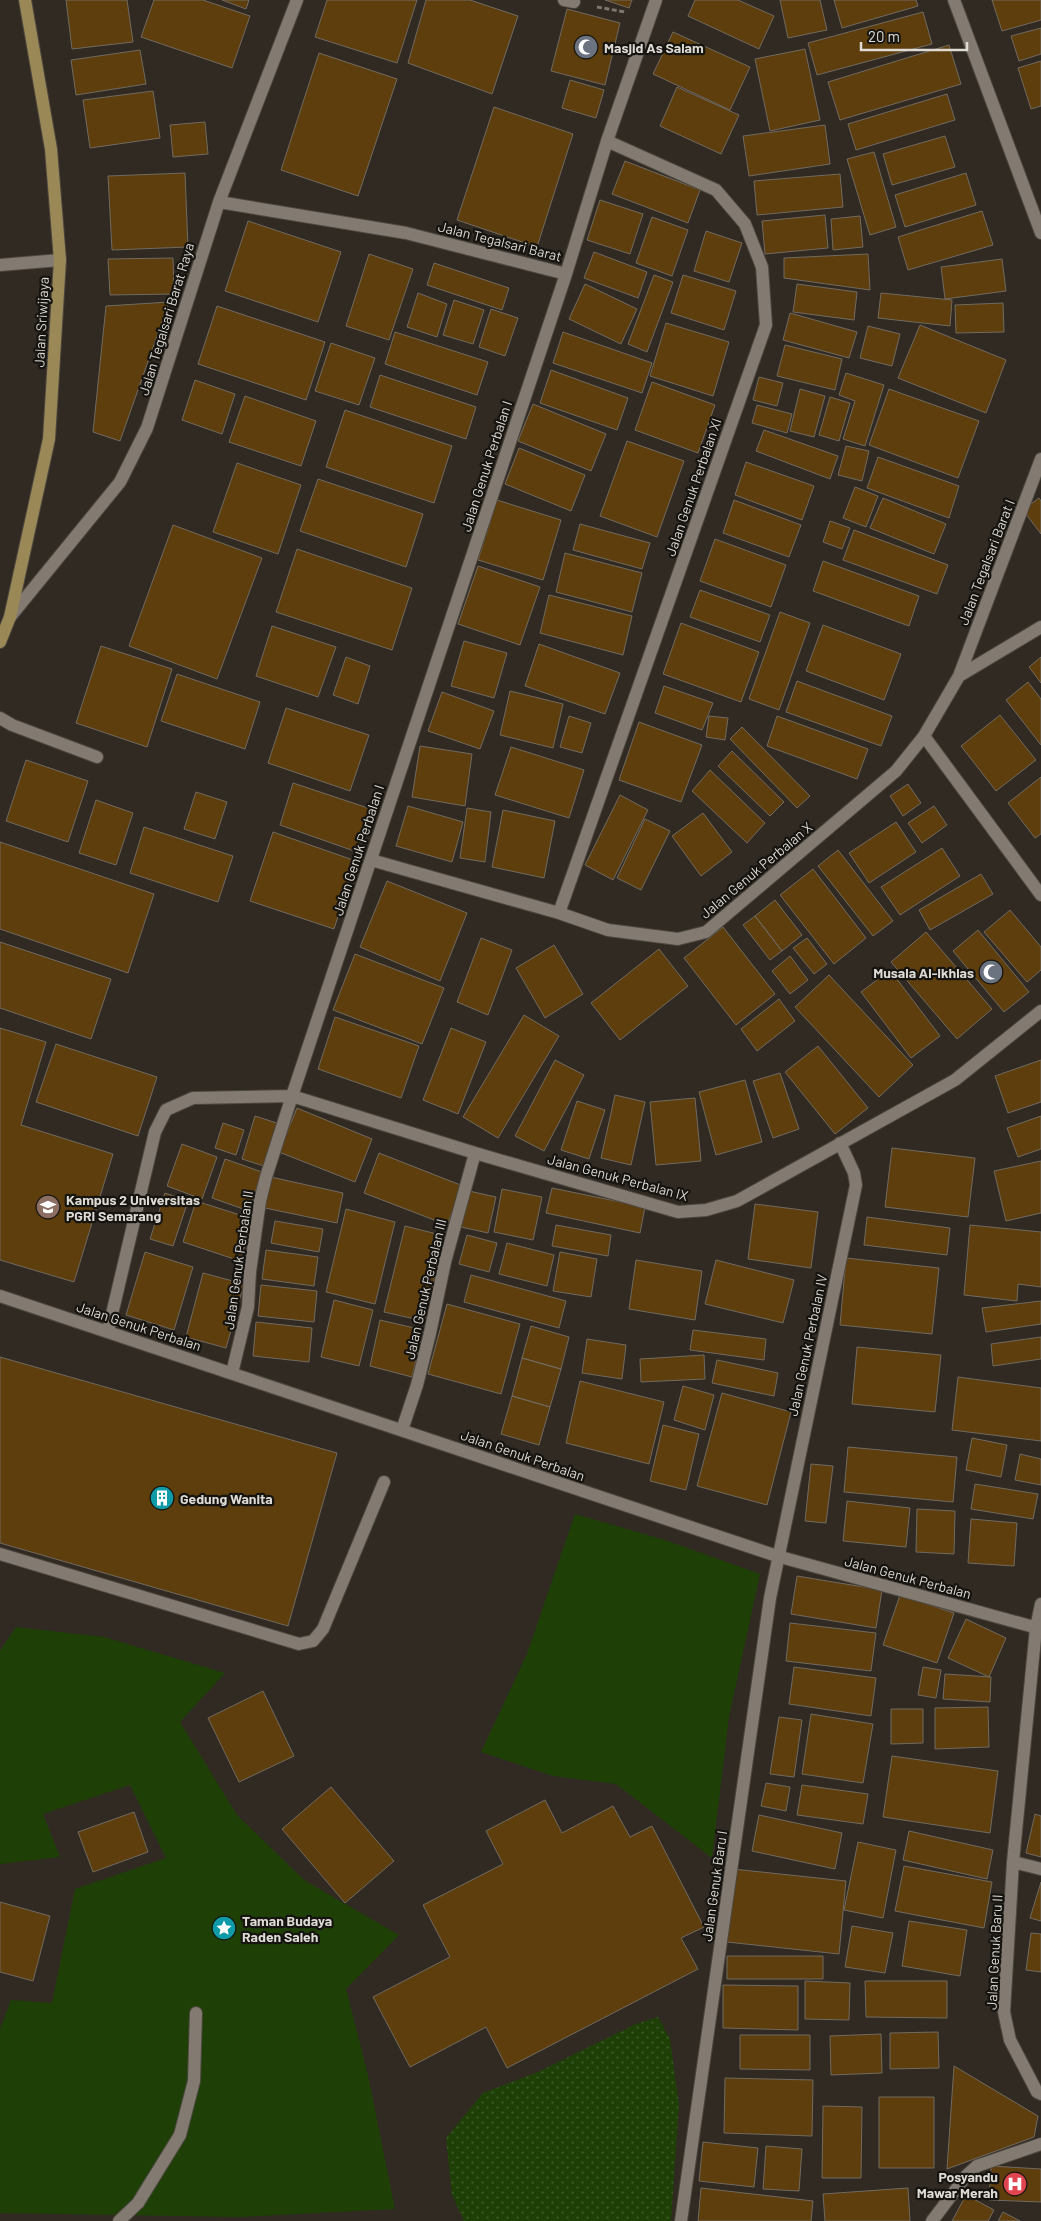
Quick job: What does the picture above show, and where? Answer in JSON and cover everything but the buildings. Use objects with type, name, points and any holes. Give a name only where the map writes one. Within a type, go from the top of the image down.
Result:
[{"type":"main road","name":"Jalan Sriwijaya","points":[[1,635],[10,618],[49,439],[60,260],[51,149],[25,0]]},
{"type":"street","name":"Jalan Tegalsari Barat Raya","points":[[10,618],[120,482],[147,428],[219,202],[297,0]]},
{"type":"street","name":"Jalan Tegalsari Barat","points":[[219,202],[406,233],[566,274],[607,141],[656,0]]},
{"type":"street","points":[[954,0],[1041,233]]},
{"type":"street","name":"Jalan Genuk Perbalan XI","points":[[559,913],[766,325],[762,267],[745,224],[716,190],[607,141]]},
{"type":"street","points":[[0,265],[60,260]]},
{"type":"street","name":"Jalan Genuk Perbalan I","points":[[292,1096],[566,274]]},
{"type":"street","name":"Jalan Tegalsari Barat I","points":[[924,736],[958,676],[1041,459]]},
{"type":"street","name":"Jalan Tegalsari Barat I","points":[[958,676],[1041,627]]},
{"type":"street","points":[[0,718],[12,725],[97,757]]},
{"type":"street","points":[[924,736],[1041,895]]},
{"type":"street","name":"Jalan Genuk Perbalan X","points":[[371,860],[559,913],[608,930],[678,939],[706,932],[896,771],[924,736]]},
{"type":"street","name":"Jalan Genuk Perbalan IX","points":[[292,1096],[475,1153],[678,1212],[691,1212],[706,1210],[737,1201],[843,1147],[955,1080],[1041,1011]]},
{"type":"street","points":[[108,1331],[155,1132],[166,1110],[193,1098],[292,1096]]},
{"type":"street","name":"Jalan Genuk Perbalan II","points":[[232,1373],[248,1307],[250,1272],[260,1200],[292,1096]]},
{"type":"street","name":"Jalan Genuk Perbalan IV","points":[[777,1556],[856,1186],[854,1174],[843,1147]]},
{"type":"street","name":"Jalan Genuk Perbalan III","points":[[402,1430],[417,1385],[445,1262],[475,1153]]},
{"type":"street","name":"Jalan Genuk Perbalan","points":[[0,1296],[777,1556],[1039,1628]]},
{"type":"street","points":[[0,1554],[299,1644],[313,1640],[323,1629],[384,1482]]},
{"type":"street","name":"Jalan Genuk Baru I","points":[[681,2221],[777,1556]]},
{"type":"street","name":"Jalan Genuk Baru II","points":[[1041,1604],[1013,1862],[1004,2012],[1010,2040],[1018,2058],[1037,2092],[1041,2094]]},
{"type":"street","points":[[1013,1862],[1041,1869]]},
{"type":"street","points":[[119,2221],[138,2203],[180,2135],[194,2081],[196,2013]]},
{"type":"street","points":[[932,2221],[966,2176],[977,2166],[1041,2144]]},
{"type":"path","points":[[569,1],[651,16]]},
{"type":"green space","points":[[575,1514],[668,1541],[760,1574],[729,1717],[712,1858],[616,1784],[553,1776],[481,1752],[527,1654]]},
{"type":"green space","points":[[16,1627],[104,1637],[225,1673],[180,1722],[237,1815],[304,1880],[399,1935],[346,1989],[367,2071],[395,2209],[239,2217],[0,2213],[0,2029],[11,2000],[52,2003],[75,1889],[166,1858],[130,1785],[43,1814],[60,1857],[0,1864],[0,1651]]},
{"type":"green space","points":[[658,2017],[670,2039],[679,2105],[671,2221],[464,2221],[452,2195],[446,2138],[483,2093],[538,2072],[636,2024]]},
{"type":"place","name":"Masjid As Salam","points":[[586,47]]},
{"type":"place","name":"Musala Al-Ikhlas","points":[[991,972]]},
{"type":"place","name":"Kampus 2 Universitas PGRI Semarang","points":[[48,1207]]},
{"type":"place","name":"Gedung Wanita","points":[[162,1498]]},
{"type":"place","name":"Taman Budaya Raden Saleh","points":[[224,1928]]},
{"type":"place","name":"Posyandu Mawar Merah","points":[[1015,2184]]}]
